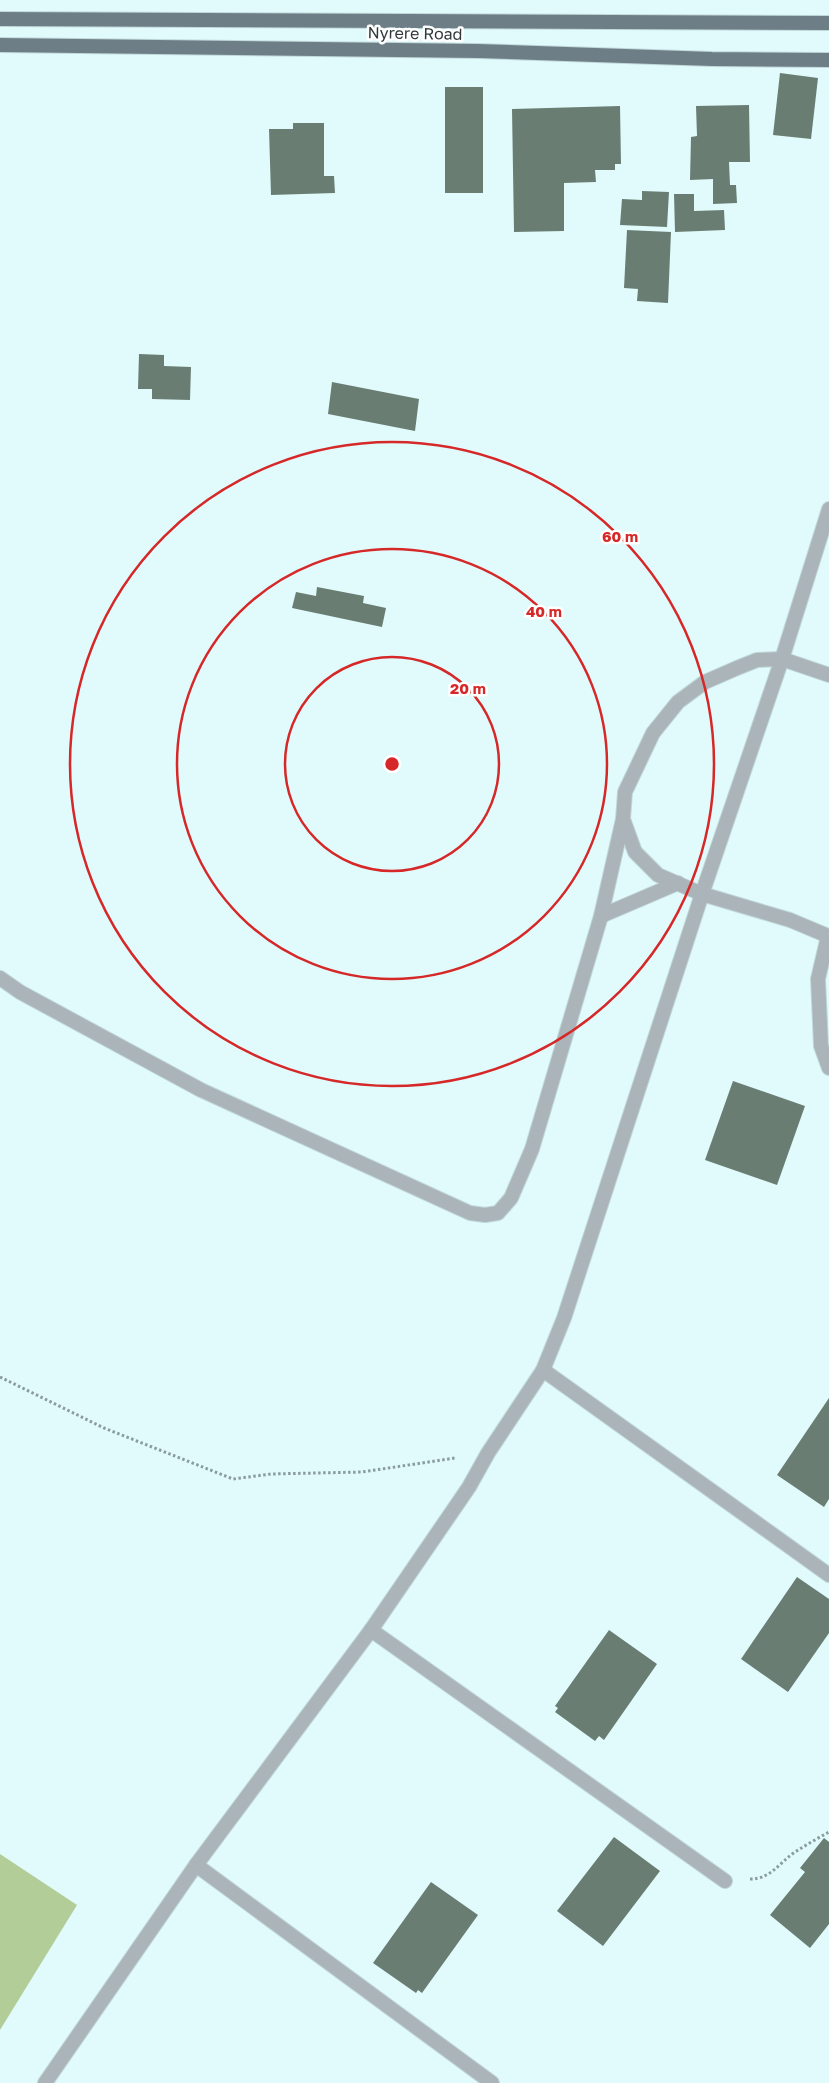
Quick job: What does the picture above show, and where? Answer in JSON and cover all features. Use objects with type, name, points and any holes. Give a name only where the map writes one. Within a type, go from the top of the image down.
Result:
[{"type":"main road","name":"Nyrere Road","points":[[0,19],[829,24]]},
{"type":"main road","name":"Nyrere Road","points":[[0,45],[478,51],[829,60]]},
{"type":"street","points":[[46,2083],[196,1865],[370,1630],[469,1486],[488,1453],[543,1370],[564,1318],[702,894],[782,659],[829,510]]},
{"type":"street","points":[[0,978],[20,992],[201,1090],[470,1213],[485,1215],[498,1213],[512,1198],[532,1149],[601,916],[623,819],[625,792],[653,733],[678,702],[705,682],[757,660],[782,659],[829,675]]},
{"type":"street","points":[[623,819],[636,852],[658,875],[702,894],[790,920],[828,934],[818,979],[821,1046],[829,1068]]},
{"type":"street","points":[[601,916],[678,883]]},
{"type":"street","points":[[543,1370],[829,1575]]},
{"type":"street","points":[[370,1630],[724,1882]]},
{"type":"street","points":[[196,1865],[492,2083]]},
{"type":"path","points":[[0,1377],[104,1428],[233,1479],[271,1474],[362,1472],[488,1453]]},
{"type":"path","points":[[724,1882],[758,1879],[770,1874],[794,1853],[829,1832]]},
{"type":"green space","points":[[0,1854],[77,1905],[0,2030]]},
{"type":"building","points":[[780,73],[818,78],[811,139],[773,135]]},
{"type":"building","points":[[445,87],[483,87],[483,193],[445,193]]},
{"type":"building","points":[[749,105],[750,162],[729,162],[730,185],[736,185],[737,203],[713,204],[713,179],[690,180],[691,137],[697,136],[696,106]]},
{"type":"building","points":[[620,106],[621,164],[615,164],[615,170],[595,170],[596,182],[564,183],[564,231],[514,232],[512,109]]},
{"type":"building","points":[[293,123],[324,123],[324,176],[334,176],[335,193],[271,195],[269,129],[293,129]]},
{"type":"building","points":[[642,191],[669,192],[667,227],[620,225],[622,199],[642,200]]},
{"type":"building","points":[[674,194],[694,194],[694,211],[724,210],[725,230],[675,232]]},
{"type":"building","points":[[627,230],[671,232],[668,303],[637,301],[638,289],[624,288]]},
{"type":"building","points":[[139,354],[164,355],[164,366],[191,367],[190,400],[152,399],[152,389],[138,389]]},
{"type":"building","points":[[332,382],[419,399],[415,431],[328,414]]},
{"type":"building","points":[[317,587],[364,596],[363,603],[386,608],[382,627],[292,608],[296,592],[316,596]]},
{"type":"building","points":[[733,1081],[805,1106],[777,1185],[705,1160]]},
{"type":"building","points":[[829,1398],[829,1499],[824,1507],[777,1475]]},
{"type":"building","points":[[797,1577],[829,1599],[829,1633],[788,1692],[741,1659]]},
{"type":"building","points":[[609,1630],[657,1664],[604,1740],[599,1736],[595,1741],[555,1712],[558,1708],[555,1706]]},
{"type":"building","points":[[614,1837],[660,1871],[603,1946],[557,1911]]},
{"type":"building","points":[[824,1838],[829,1842],[829,1924],[810,1948],[770,1915],[805,1872],[800,1868]]},
{"type":"building","points":[[431,1882],[478,1915],[422,1993],[418,1990],[416,1993],[373,1963]]}]
